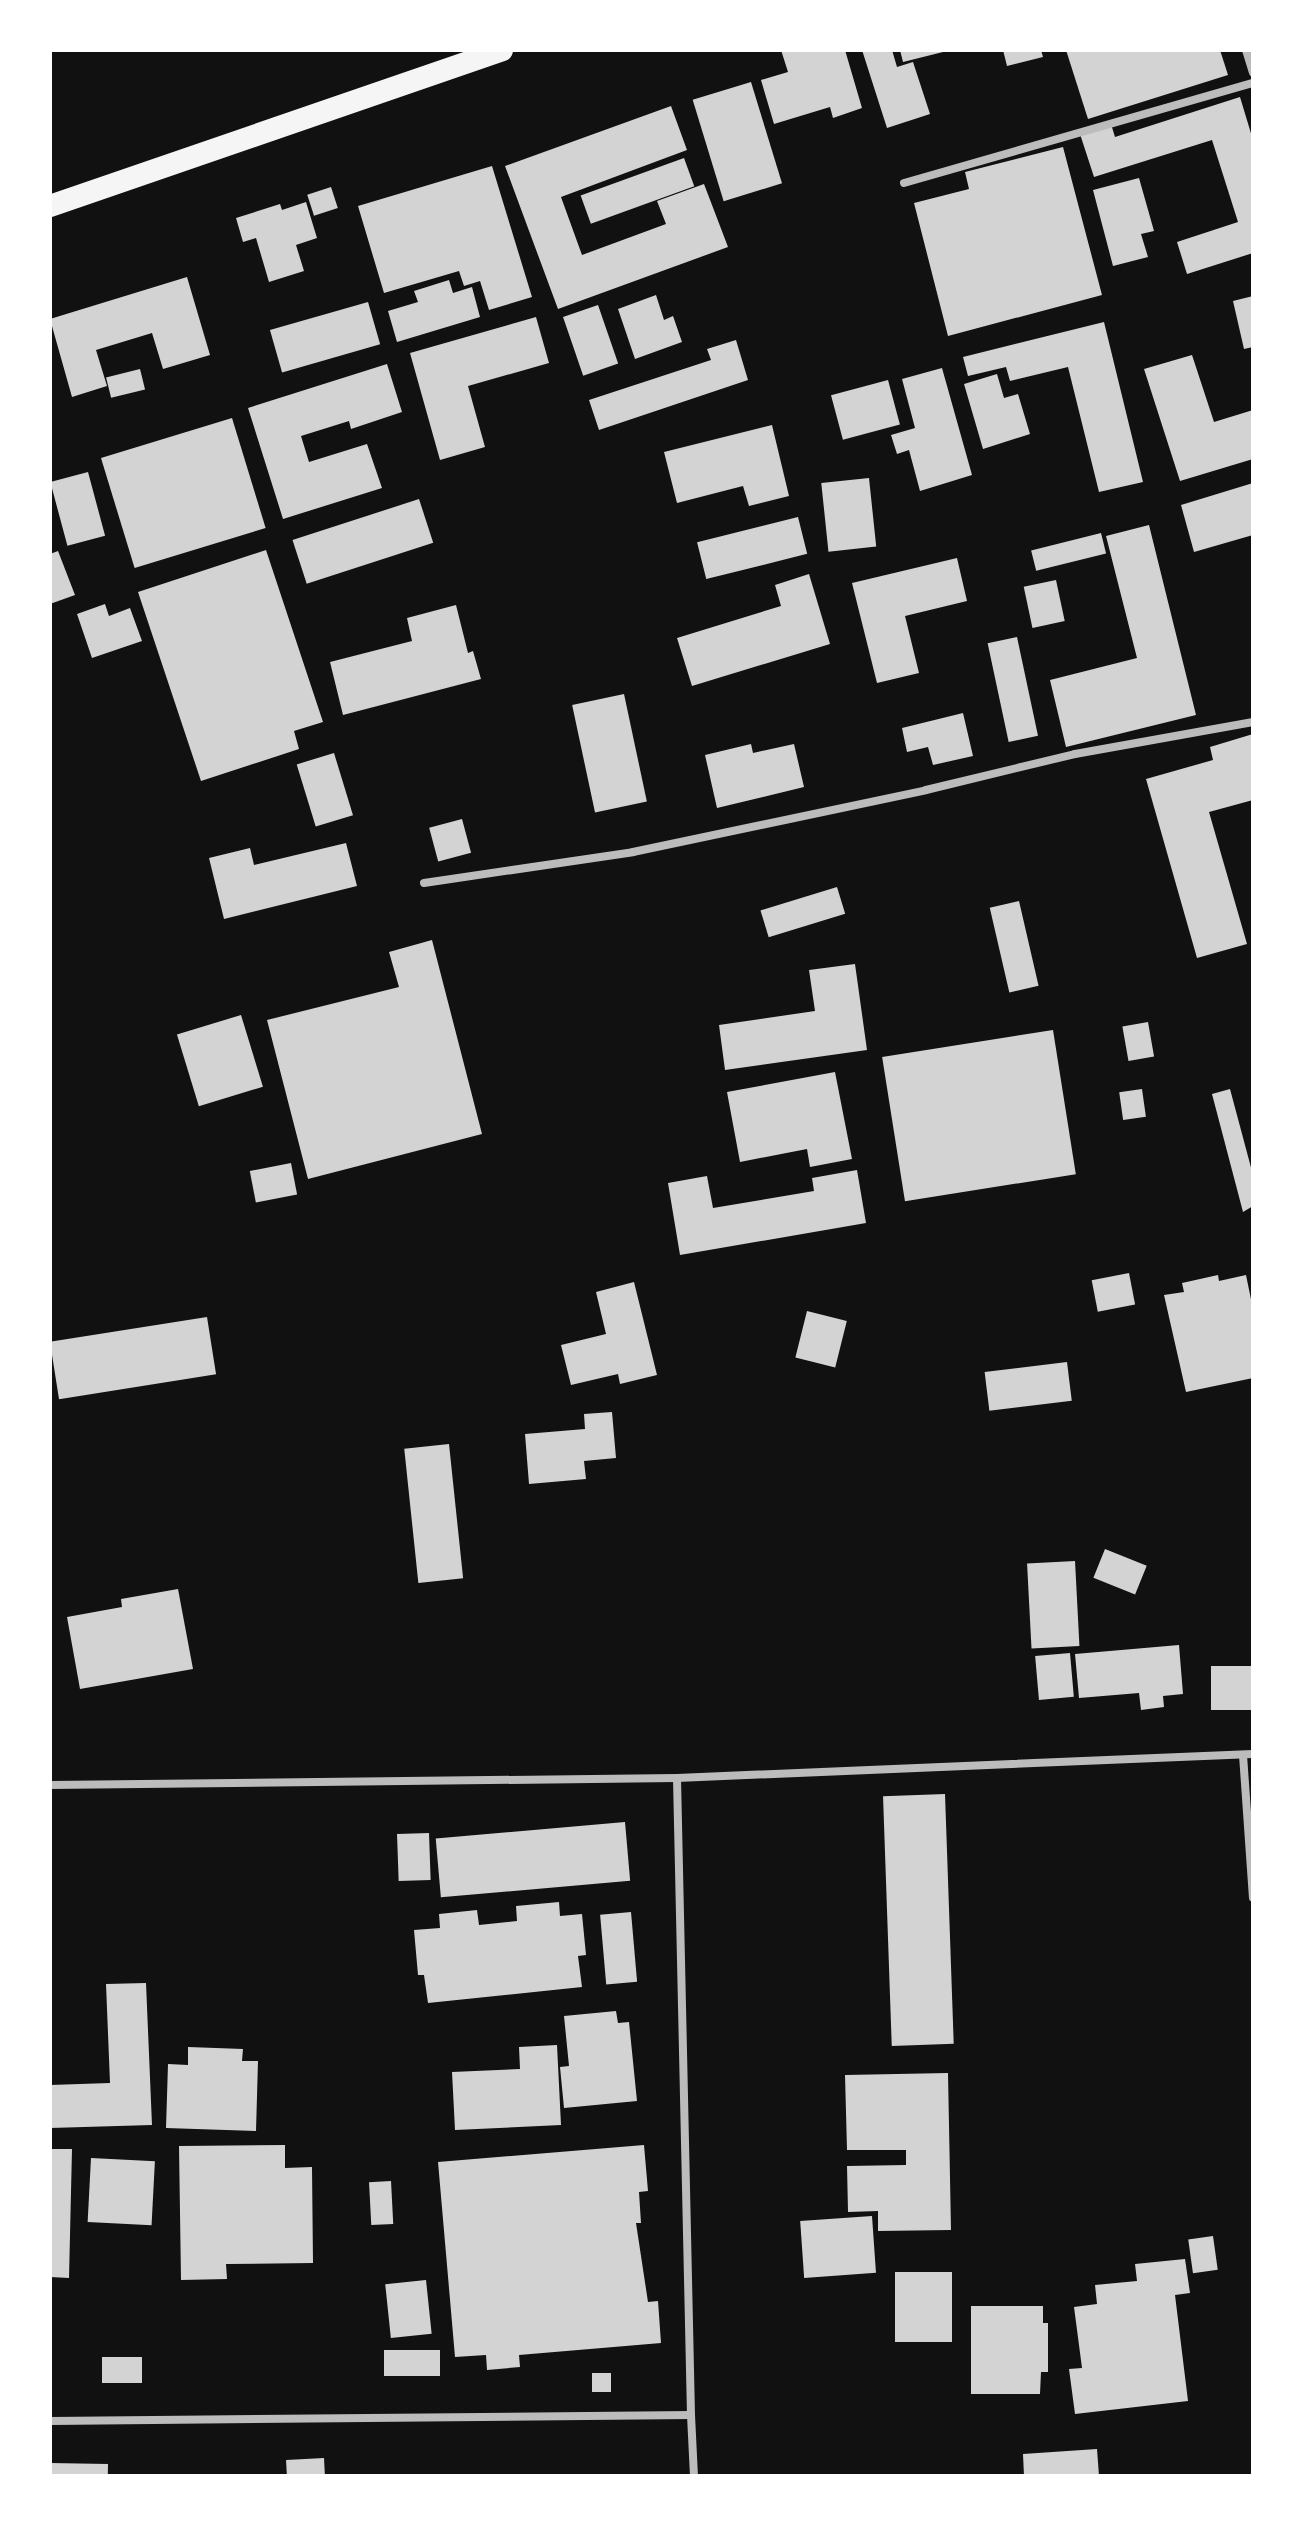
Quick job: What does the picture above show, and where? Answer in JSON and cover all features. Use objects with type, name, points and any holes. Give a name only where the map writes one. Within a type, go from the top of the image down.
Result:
[{"type":"highway","points":[[50,206],[502,50]]},
{"type":"street","points":[[1246,50],[1253,73]]},
{"type":"street","points":[[904,183],[1253,83]]},
{"type":"street","points":[[424,883],[633,852],[926,790],[1075,754],[1253,722]]},
{"type":"street","points":[[50,1785],[677,1778],[1248,1754],[1253,1898]]},
{"type":"street","points":[[677,1778],[694,2476]]},
{"type":"street","points":[[50,2421],[691,2415]]},
{"type":"building","points":[[781,50],[845,50],[862,108],[833,118],[830,107],[774,124],[761,80],[788,72]]},
{"type":"building","points":[[862,50],[892,50],[897,67],[913,62],[930,114],[887,128]]},
{"type":"building","points":[[900,50],[947,50],[947,51],[903,62]]},
{"type":"building","points":[[1003,50],[1041,50],[1043,57],[1007,66]]},
{"type":"building","points":[[1066,50],[1220,50],[1228,75],[1088,119]]},
{"type":"building","points":[[751,82],[782,183],[724,201],[693,100]]},
{"type":"building","points":[[1240,97],[1253,140],[1253,253],[1187,274],[1177,242],[1238,222],[1212,140],[1094,177],[1080,134],[1111,124],[1115,137]]},
{"type":"building","points":[[671,106],[687,150],[561,197],[582,255],[666,224],[657,201],[704,184],[728,247],[558,309],[505,166]]},
{"type":"building","points":[[1063,147],[1102,295],[948,336],[914,203],[969,189],[965,172]]},
{"type":"building","points":[[684,158],[694,186],[591,224],[581,196]]},
{"type":"building","points":[[492,166],[532,297],[489,310],[480,281],[464,286],[459,271],[384,293],[358,206]]},
{"type":"building","points":[[1139,178],[1154,231],[1141,234],[1148,257],[1113,266],[1093,190]]},
{"type":"building","points":[[331,187],[338,208],[314,216],[307,195]]},
{"type":"building","points":[[306,202],[317,238],[296,245],[304,271],[269,282],[256,238],[243,242],[236,218],[280,204],[282,210]]},
{"type":"building","points":[[187,277],[210,355],[163,369],[152,333],[96,350],[107,386],[72,397],[50,319]]},
{"type":"building","points":[[449,280],[453,293],[472,287],[480,317],[397,342],[388,311],[418,302],[414,291]]},
{"type":"building","points":[[656,295],[664,320],[673,316],[682,342],[635,359],[618,309]]},
{"type":"building","points":[[1253,296],[1253,347],[1244,349],[1233,301]]},
{"type":"building","points":[[368,302],[380,344],[282,372],[270,330]]},
{"type":"building","points":[[598,305],[618,364],[583,376],[563,317]]},
{"type":"building","points":[[536,317],[549,363],[468,386],[485,447],[440,460],[410,353]]},
{"type":"building","points":[[1104,322],[1143,482],[1099,492],[1068,367],[1010,381],[1006,367],[968,376],[963,357]]},
{"type":"building","points":[[736,340],[748,380],[599,430],[589,400],[711,360],[707,349]]},
{"type":"building","points":[[1192,355],[1214,422],[1253,410],[1253,459],[1180,481],[1144,369]]},
{"type":"building","points":[[387,364],[402,412],[351,429],[349,421],[301,436],[309,462],[367,444],[382,488],[283,519],[248,408]]},
{"type":"building","points":[[942,368],[972,475],[920,491],[909,450],[897,454],[891,435],[915,428],[902,379]]},
{"type":"building","points":[[140,369],[145,389],[111,398],[106,377]]},
{"type":"building","points":[[997,374],[1004,398],[1018,394],[1030,434],[983,449],[964,384]]},
{"type":"building","points":[[888,380],[900,424],[843,440],[831,395]]},
{"type":"building","points":[[232,418],[266,528],[135,568],[101,458]]},
{"type":"building","points":[[772,425],[789,496],[749,506],[743,486],[677,503],[664,452]]},
{"type":"building","points":[[88,472],[105,536],[67,546],[50,482]]},
{"type":"building","points":[[869,478],[876,547],[828,552],[821,483]]},
{"type":"building","points":[[1253,483],[1253,535],[1194,552],[1181,505]]},
{"type":"building","points":[[419,499],[433,543],[307,584],[293,540]]},
{"type":"building","points":[[798,517],[807,554],[706,579],[697,542]]},
{"type":"building","points":[[1149,525],[1196,715],[1066,747],[1050,680],[1137,658],[1106,536]]},
{"type":"building","points":[[1101,533],[1106,553],[1036,571],[1031,550]]},
{"type":"building","points":[[266,550],[323,722],[294,731],[299,749],[201,781],[138,592]]},
{"type":"building","points":[[58,551],[75,595],[50,604],[50,554]]},
{"type":"building","points":[[957,558],[967,601],[905,616],[919,673],[877,683],[852,583]]},
{"type":"building","points":[[809,574],[830,644],[692,686],[677,638],[781,606],[775,585]]},
{"type":"building","points":[[1056,580],[1065,621],[1032,628],[1024,587]]},
{"type":"building","points":[[105,604],[109,616],[130,608],[142,641],[92,658],[77,614]]},
{"type":"building","points":[[456,605],[468,653],[473,651],[481,679],[343,715],[330,662],[412,641],[407,618]]},
{"type":"building","points":[[1017,637],[1038,736],[1009,742],[988,643]]},
{"type":"building","points":[[624,694],[647,802],[595,813],[572,705]]},
{"type":"building","points":[[963,713],[973,756],[933,765],[928,747],[907,752],[902,728]]},
{"type":"building","points":[[1253,734],[1253,800],[1209,812],[1247,944],[1197,958],[1146,779],[1213,760],[1210,747]]},
{"type":"building","points":[[751,744],[753,753],[794,744],[804,787],[717,808],[705,755]]},
{"type":"building","points":[[334,753],[353,815],[316,827],[297,764]]},
{"type":"building","points":[[462,819],[471,853],[438,862],[429,828]]},
{"type":"building","points":[[346,843],[357,886],[224,919],[209,858],[250,848],[254,865]]},
{"type":"building","points":[[837,887],[845,914],[769,937],[760,910]]},
{"type":"building","points":[[1019,901],[1039,986],[1009,993],[990,908]]},
{"type":"building","points":[[432,940],[482,1134],[308,1179],[267,1020],[399,987],[389,952]]},
{"type":"building","points":[[855,964],[867,1050],[725,1070],[719,1025],[815,1011],[809,970]]},
{"type":"building","points":[[241,1015],[263,1087],[199,1106],[177,1035]]},
{"type":"building","points":[[1148,1022],[1154,1056],[1128,1061],[1122,1027]]},
{"type":"building","points":[[1053,1030],[1076,1174],[905,1201],[882,1057]]},
{"type":"building","points":[[835,1072],[852,1159],[810,1167],[807,1149],[740,1162],[727,1092]]},
{"type":"building","points":[[1142,1089],[1146,1117],[1123,1120],[1119,1092]]},
{"type":"building","points":[[1230,1089],[1253,1175],[1253,1206],[1243,1212],[1212,1094]]},
{"type":"building","points":[[291,1163],[297,1194],[256,1202],[250,1171]]},
{"type":"building","points":[[857,1170],[866,1223],[680,1255],[668,1183],[707,1176],[713,1208],[814,1191],[812,1178]]},
{"type":"building","points":[[1129,1273],[1135,1304],[1098,1312],[1092,1280]]},
{"type":"building","points":[[1218,1275],[1219,1281],[1246,1275],[1253,1309],[1253,1378],[1186,1392],[1164,1295],[1184,1292],[1182,1283]]},
{"type":"building","points":[[634,1282],[657,1375],[620,1384],[618,1374],[571,1385],[561,1345],[606,1334],[596,1292]]},
{"type":"building","points":[[807,1311],[847,1321],[835,1367],[795,1358]]},
{"type":"building","points":[[207,1317],[216,1374],[59,1399],[50,1342]]},
{"type":"building","points":[[1067,1362],[1072,1401],[989,1411],[985,1372]]},
{"type":"building","points":[[612,1412],[616,1458],[584,1461],[586,1479],[529,1484],[525,1434],[585,1429],[584,1414]]},
{"type":"building","points":[[449,1444],[463,1578],[418,1583],[404,1449]]},
{"type":"building","points":[[1105,1549],[1147,1566],[1135,1595],[1093,1578]]},
{"type":"building","points":[[1075,1561],[1079,1646],[1032,1648],[1027,1564]]},
{"type":"building","points":[[178,1589],[193,1669],[80,1689],[67,1617],[122,1607],[121,1599]]},
{"type":"building","points":[[1179,1645],[1183,1694],[1163,1696],[1164,1707],[1141,1710],[1139,1693],[1079,1698],[1075,1654]]},
{"type":"building","points":[[1070,1653],[1074,1697],[1039,1700],[1035,1656]]},
{"type":"building","points":[[1211,1666],[1253,1666],[1253,1710],[1211,1710]]},
{"type":"building","points":[[945,1794],[954,2044],[892,2046],[883,1796]]},
{"type":"building","points":[[625,1822],[630,1881],[441,1897],[436,1839]]},
{"type":"building","points":[[429,1833],[431,1880],[399,1881],[397,1834]]},
{"type":"building","points":[[559,1902],[560,1916],[582,1914],[586,1955],[578,1956],[582,1987],[428,2003],[424,1975],[418,1975],[414,1930],[440,1928],[439,1914],[477,1910],[479,1925],[517,1921],[516,1906]]},
{"type":"building","points":[[631,1912],[637,1982],[606,1984],[600,1915]]},
{"type":"building","points":[[146,1983],[152,2125],[50,2128],[50,2085],[110,2083],[106,1984]]},
{"type":"building","points":[[616,2011],[618,2023],[629,2022],[637,2101],[564,2108],[560,2067],[569,2066],[564,2016]]},
{"type":"building","points":[[557,2045],[561,2125],[455,2130],[452,2072],[520,2069],[519,2047]]},
{"type":"building","points":[[188,2047],[243,2049],[242,2061],[258,2061],[256,2131],[166,2128],[168,2064],[188,2065]]},
{"type":"building","points":[[948,2073],[951,2230],[878,2231],[878,2211],[848,2212],[847,2166],[906,2165],[906,2150],[847,2150],[845,2075]]},
{"type":"building","points":[[285,2145],[285,2168],[312,2167],[313,2263],[226,2264],[227,2279],[181,2280],[179,2146]]},
{"type":"building","points":[[644,2145],[648,2191],[639,2192],[641,2223],[636,2223],[648,2302],[658,2301],[661,2343],[519,2355],[520,2367],[487,2370],[486,2355],[455,2357],[438,2162]]},
{"type":"building","points":[[50,2149],[72,2149],[69,2278],[50,2277]]},
{"type":"building","points":[[91,2158],[155,2161],[152,2225],[88,2222]]},
{"type":"building","points":[[391,2181],[393,2224],[371,2225],[369,2182]]},
{"type":"building","points":[[872,2216],[876,2273],[804,2278],[800,2221]]},
{"type":"building","points":[[1213,2236],[1218,2270],[1193,2273],[1188,2239]]},
{"type":"building","points":[[1185,2259],[1190,2293],[1175,2295],[1188,2401],[1075,2414],[1069,2369],[1082,2368],[1074,2307],[1097,2304],[1095,2285],[1137,2281],[1135,2264]]},
{"type":"building","points":[[895,2272],[952,2272],[952,2342],[895,2342]]},
{"type":"building","points":[[426,2280],[432,2334],[391,2338],[385,2284]]},
{"type":"building","points":[[971,2306],[1043,2306],[1043,2323],[1048,2323],[1048,2372],[1041,2372],[1040,2394],[971,2394]]},
{"type":"building","points":[[384,2350],[440,2350],[440,2376],[384,2376]]},
{"type":"building","points":[[102,2357],[142,2357],[142,2383],[102,2383]]},
{"type":"building","points":[[592,2373],[611,2373],[611,2392],[592,2392]]},
{"type":"building","points":[[1097,2449],[1099,2476],[1024,2476],[1023,2454]]},
{"type":"building","points":[[324,2458],[325,2476],[287,2476],[286,2460]]},
{"type":"building","points":[[50,2463],[108,2464],[108,2476],[50,2476]]}]
